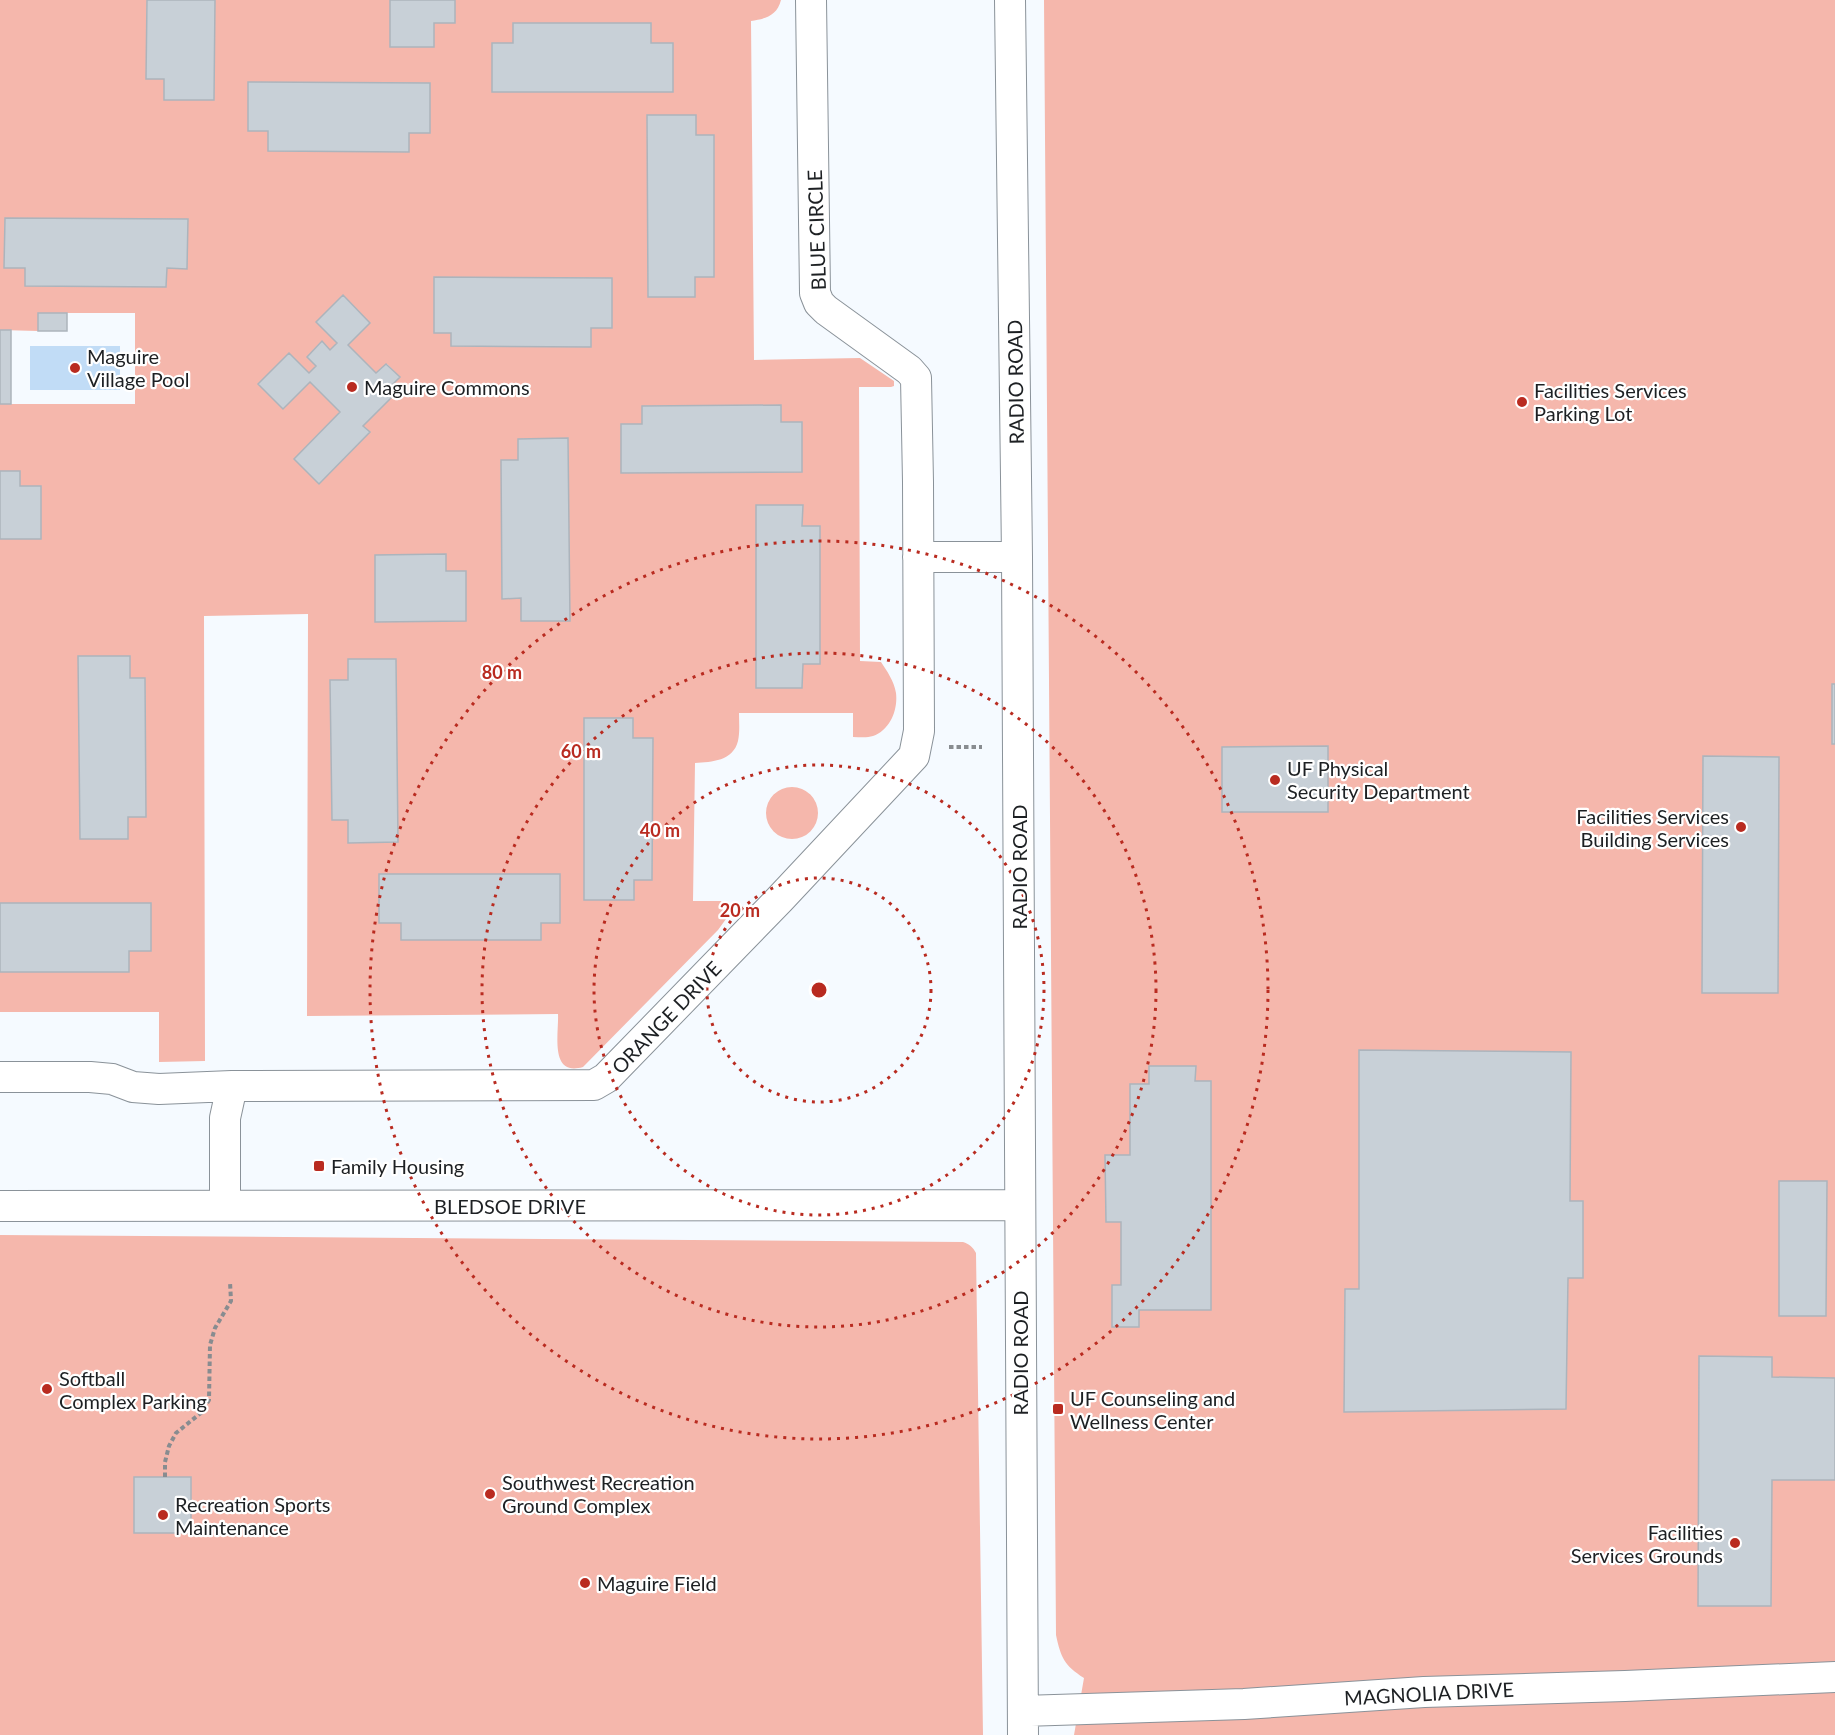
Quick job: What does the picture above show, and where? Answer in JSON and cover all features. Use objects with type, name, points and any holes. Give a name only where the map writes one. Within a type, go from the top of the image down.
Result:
[{"type":"street","name":"BLUE CIRCLE","points":[[811,0],[815,293],[819,303],[826,310],[909,370],[916,378],[918,557]]},
{"type":"street","name":"RADIO ROAD","points":[[1010,0],[1017,557],[1023,1723]]},
{"type":"street","points":[[918,557],[1017,557]]},
{"type":"street","name":"ORANGE DRIVE","points":[[0,1077],[90,1077],[112,1079],[133,1088],[159,1089],[232,1086],[594,1085],[606,1078],[780,899],[914,756],[919,731],[918,557]]},
{"type":"street","points":[[225,1206],[225,1118],[232,1086]]},
{"type":"street","name":"BLEDSOE DRIVE","points":[[0,1206],[1020,1205]]},
{"type":"street","name":"MAGNOLIA DRIVE","points":[[1023,1723],[1244,1704],[1424,1692],[1835,1677]]},
{"type":"path","points":[[165,1477],[165,1462],[169,1446],[176,1433],[202,1412],[209,1400],[210,1345],[215,1328],[231,1301],[230,1282]]},
{"type":"shaded area","points":[[0,0],[147,0],[146,78],[215,0],[390,0],[390,47],[434,47],[434,23],[455,23],[455,0],[781,0],[777,10],[770,16],[751,21],[754,360],[860,358],[894,381],[894,386],[891,387],[859,387],[860,661],[881,662],[890,676],[896,693],[896,706],[892,719],[884,729],[873,736],[853,737],[853,713],[739,713],[738,741],[732,753],[721,759],[695,763],[693,901],[721,901],[728,911],[726,919],[718,930],[583,1067],[572,1068],[565,1066],[560,1060],[557,1042],[558,1014],[307,1016],[308,614],[204,616],[205,1061],[159,1062],[159,1012],[0,1012],[0,972],[129,972],[129,951],[151,951],[151,903],[0,903],[0,539],[20,486],[20,471],[0,471],[0,404],[135,404],[135,313],[38,313],[38,331],[0,330]],"holes":[[[513,23],[651,23],[651,43],[673,43],[673,91],[493,92],[492,43],[513,43]],[[249,82],[430,83],[430,133],[409,133],[409,152],[268,151],[268,131],[248,131]],[[648,115],[696,115],[696,135],[714,277],[695,277],[694,297],[648,297]],[[5,218],[187,219],[187,269],[167,268],[166,287],[26,286],[25,268],[4,268]],[[434,277],[612,278],[612,328],[591,328],[591,347],[452,346],[451,333],[434,332]],[[343,295],[370,323],[348,345],[376,373],[387,364],[400,377],[385,392],[391,398],[363,426],[370,432],[319,484],[294,459],[340,412],[310,382],[309,373],[316,366],[307,357],[322,341],[330,350],[337,343],[316,322]],[[781,405],[781,422],[802,423],[802,472],[621,473],[621,424],[642,424],[642,406]],[[568,438],[569,621],[521,621],[521,598],[502,599],[501,461],[518,460],[518,439]],[[756,505],[803,505],[802,526],[820,526],[820,664],[803,664],[802,688],[756,687]],[[375,555],[445,555],[446,571],[466,572],[466,621],[375,622]],[[79,656],[130,656],[130,678],[145,678],[146,817],[128,817],[128,839],[80,839]],[[349,659],[396,659],[397,842],[349,843],[348,820],[332,820],[330,680],[348,680]],[[633,738],[653,738],[652,879],[634,880],[634,900]],[[379,874],[560,874],[560,923],[541,923],[541,940],[401,940],[401,923],[379,922]]]},
{"type":"shaded area","points":[[1044,0],[1835,0],[1835,1735],[1074,1735],[1084,1678],[1064,1660],[1056,1635]]},
{"type":"shaded area","points":[[787,787],[797,787],[806,791],[814,799],[818,813],[814,827],[806,835],[797,839],[787,839],[778,835],[770,827],[766,818],[766,808],[770,799],[778,791]]},
{"type":"shaded area","name":"Southwest Recreation Ground Complex","points":[[0,1235],[963,1242],[967,1244],[976,1253],[983,1735],[0,1735]]},
{"type":"water","name":"Maguire Village Pool","points":[[30,346],[120,346],[120,390],[30,390]]},
{"type":"building","points":[[147,0],[215,0],[214,100],[164,100],[164,79],[146,79]]},
{"type":"building","points":[[390,0],[455,0],[455,23],[434,23],[434,47],[390,47]]},
{"type":"building","points":[[513,23],[651,23],[651,43],[673,43],[673,92],[492,92],[492,43],[513,43]]},
{"type":"building","points":[[248,82],[430,83],[430,133],[409,133],[409,152],[268,151],[268,131],[248,131]]},
{"type":"building","points":[[647,115],[696,115],[696,135],[714,135],[714,277],[695,277],[695,297],[648,297]]},
{"type":"building","points":[[5,218],[188,219],[187,269],[167,268],[166,287],[25,286],[25,268],[4,268]]},
{"type":"building","points":[[434,277],[612,278],[612,328],[591,328],[591,347],[451,346],[451,333],[434,333]]},
{"type":"building","name":"Maguire Commons","points":[[343,295],[370,323],[348,345],[376,373],[386,364],[400,377],[385,392],[391,398],[363,426],[370,432],[319,484],[294,459],[340,412],[310,382],[283,409],[258,384],[289,353],[309,373],[316,366],[307,357],[322,341],[330,350],[337,343],[316,322]]},
{"type":"building","points":[[38,313],[67,313],[67,331],[38,331]]},
{"type":"building","points":[[0,330],[11,330],[11,404],[0,404]]},
{"type":"building","points":[[781,405],[781,422],[802,422],[802,472],[621,473],[621,424],[642,424],[642,406]]},
{"type":"building","points":[[568,438],[570,621],[521,621],[521,598],[502,599],[501,460],[518,460],[518,439]]},
{"type":"building","points":[[0,471],[20,471],[20,486],[41,486],[41,539],[0,539]]},
{"type":"building","points":[[756,505],[803,505],[802,526],[820,526],[820,664],[803,664],[802,688],[756,688]]},
{"type":"building","points":[[446,554],[446,571],[466,571],[466,621],[375,622],[375,555]]},
{"type":"building","points":[[78,656],[130,656],[130,678],[145,678],[146,817],[128,817],[128,839],[80,839]]},
{"type":"building","points":[[348,659],[396,659],[398,842],[348,843],[348,820],[332,820],[330,680],[348,680]]},
{"type":"building","points":[[1832,684],[1835,684],[1835,744],[1832,744]]},
{"type":"building","points":[[584,718],[633,718],[633,738],[653,738],[652,880],[634,880],[634,900],[584,900]]},
{"type":"building","name":"UF Physical Security Department","points":[[1328,746],[1328,812],[1222,812],[1222,747]]},
{"type":"building","name":"Facilities Services Building Services","points":[[1703,756],[1779,757],[1778,993],[1702,993]]},
{"type":"building","points":[[379,874],[560,874],[560,923],[541,923],[541,940],[401,940],[401,923],[379,923]]},
{"type":"building","points":[[0,903],[151,903],[151,951],[129,951],[129,972],[0,972]]},
{"type":"building","points":[[1359,1050],[1571,1052],[1570,1201],[1583,1201],[1583,1278],[1568,1278],[1566,1409],[1344,1412],[1345,1289],[1359,1289]]},
{"type":"building","points":[[1149,1066],[1196,1066],[1195,1081],[1211,1081],[1211,1310],[1139,1310],[1139,1327],[1112,1327],[1112,1285],[1121,1285],[1121,1222],[1106,1222],[1105,1155],[1130,1155],[1130,1084],[1149,1084]]},
{"type":"building","points":[[1779,1181],[1827,1181],[1826,1316],[1779,1316]]},
{"type":"building","name":"Facilities Services Grounds","points":[[1699,1356],[1772,1357],[1772,1377],[1835,1378],[1835,1480],[1772,1480],[1771,1606],[1698,1606]]},
{"type":"building","name":"Recreation Sports Maintenance","points":[[134,1477],[191,1477],[191,1533],[134,1533]]},
{"type":"place","name":"Maguire Village Pool","points":[[75,368]]},
{"type":"place","name":"Maguire Commons","points":[[352,387]]},
{"type":"place","name":"Facilities Services Parking Lot","points":[[1522,402]]},
{"type":"place","name":"UF Physical Security Department","points":[[1275,780]]},
{"type":"place","name":"Facilities Services Building Services","points":[[1741,827]]},
{"type":"place","name":"Family Housing","points":[[319,1166]]},
{"type":"place","name":"Softball Complex Parking","points":[[47,1389]]},
{"type":"place","name":"UF Counseling and Wellness Center","points":[[1058,1409]]},
{"type":"place","name":"Southwest Recreation Ground Complex","points":[[490,1494]]},
{"type":"place","name":"Recreation Sports Maintenance","points":[[163,1515]]},
{"type":"place","name":"Facilities Services Grounds","points":[[1735,1543]]},
{"type":"place","name":"Maguire Field","points":[[585,1583]]}]
